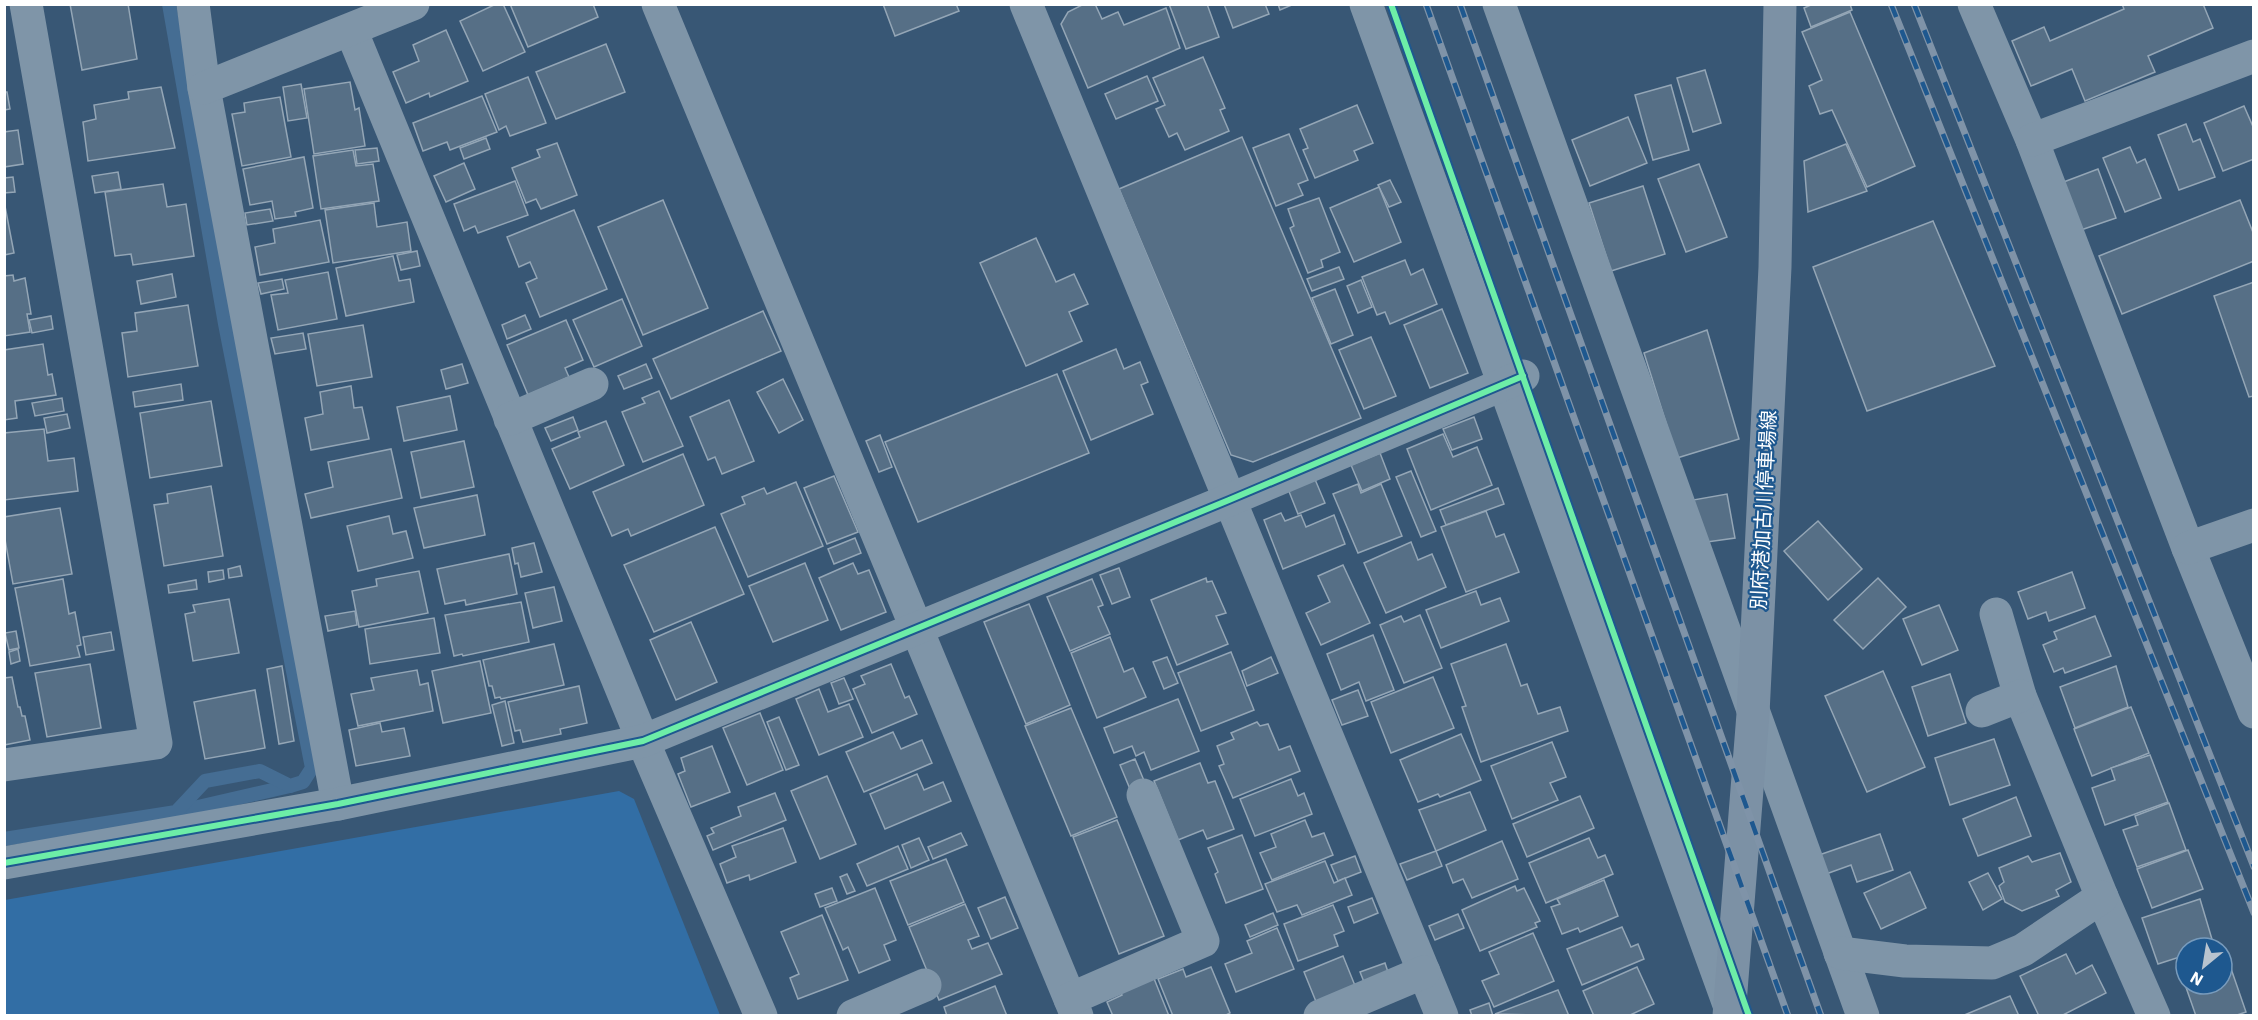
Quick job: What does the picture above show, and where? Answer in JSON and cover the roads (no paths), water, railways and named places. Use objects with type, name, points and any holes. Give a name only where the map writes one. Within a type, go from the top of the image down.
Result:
[{"type":"main road","name":"別府港加古川停車場線","points":[[1731,1012],[1753,714],[1775,267],[1780,4]]},
{"type":"street","points":[[4,765],[156,743],[26,4]]},
{"type":"street","points":[[193,4],[204,88],[338,804]]},
{"type":"street","points":[[204,88],[413,4]]},
{"type":"street","points":[[658,4],[1074,1007],[1203,941],[1143,795]]},
{"type":"street","points":[[1026,4],[1442,1016]]},
{"type":"street","points":[[1366,4],[1513,379],[1731,1012]]},
{"type":"street","points":[[1499,4],[1863,1016]]},
{"type":"street","points":[[1974,4],[2032,140],[2253,712]]},
{"type":"street","points":[[351,30],[643,741],[761,1016]]},
{"type":"street","points":[[2032,140],[2253,56]]},
{"type":"street","points":[[4,863],[338,804],[643,741],[1229,500],[1513,379]]},
{"type":"street","points":[[510,418],[592,384]]},
{"type":"street","points":[[2188,548],[2253,525]]},
{"type":"street","points":[[1996,614],[2020,696],[2102,897],[2154,1016]]},
{"type":"street","points":[[1982,711],[2020,696]]},
{"type":"street","points":[[1840,952],[1905,961],[1992,963],[2023,950],[2102,897]]},
{"type":"street","points":[[1320,1016],[1424,972]]},
{"type":"street","points":[[853,1016],[925,985]]},
{"type":"waterway","points":[[4,839],[176,812],[205,781],[260,771],[290,786],[303,782],[312,768],[225,324],[169,4]]},
{"type":"waterway","points":[[176,812],[290,786]]},
{"type":"railway","points":[[1426,4],[1788,1016]]},
{"type":"railway","points":[[1460,4],[1821,1016]]},
{"type":"railway","points":[[1891,4],[2254,913]]},
{"type":"railway","points":[[1914,4],[2254,867]]}]
